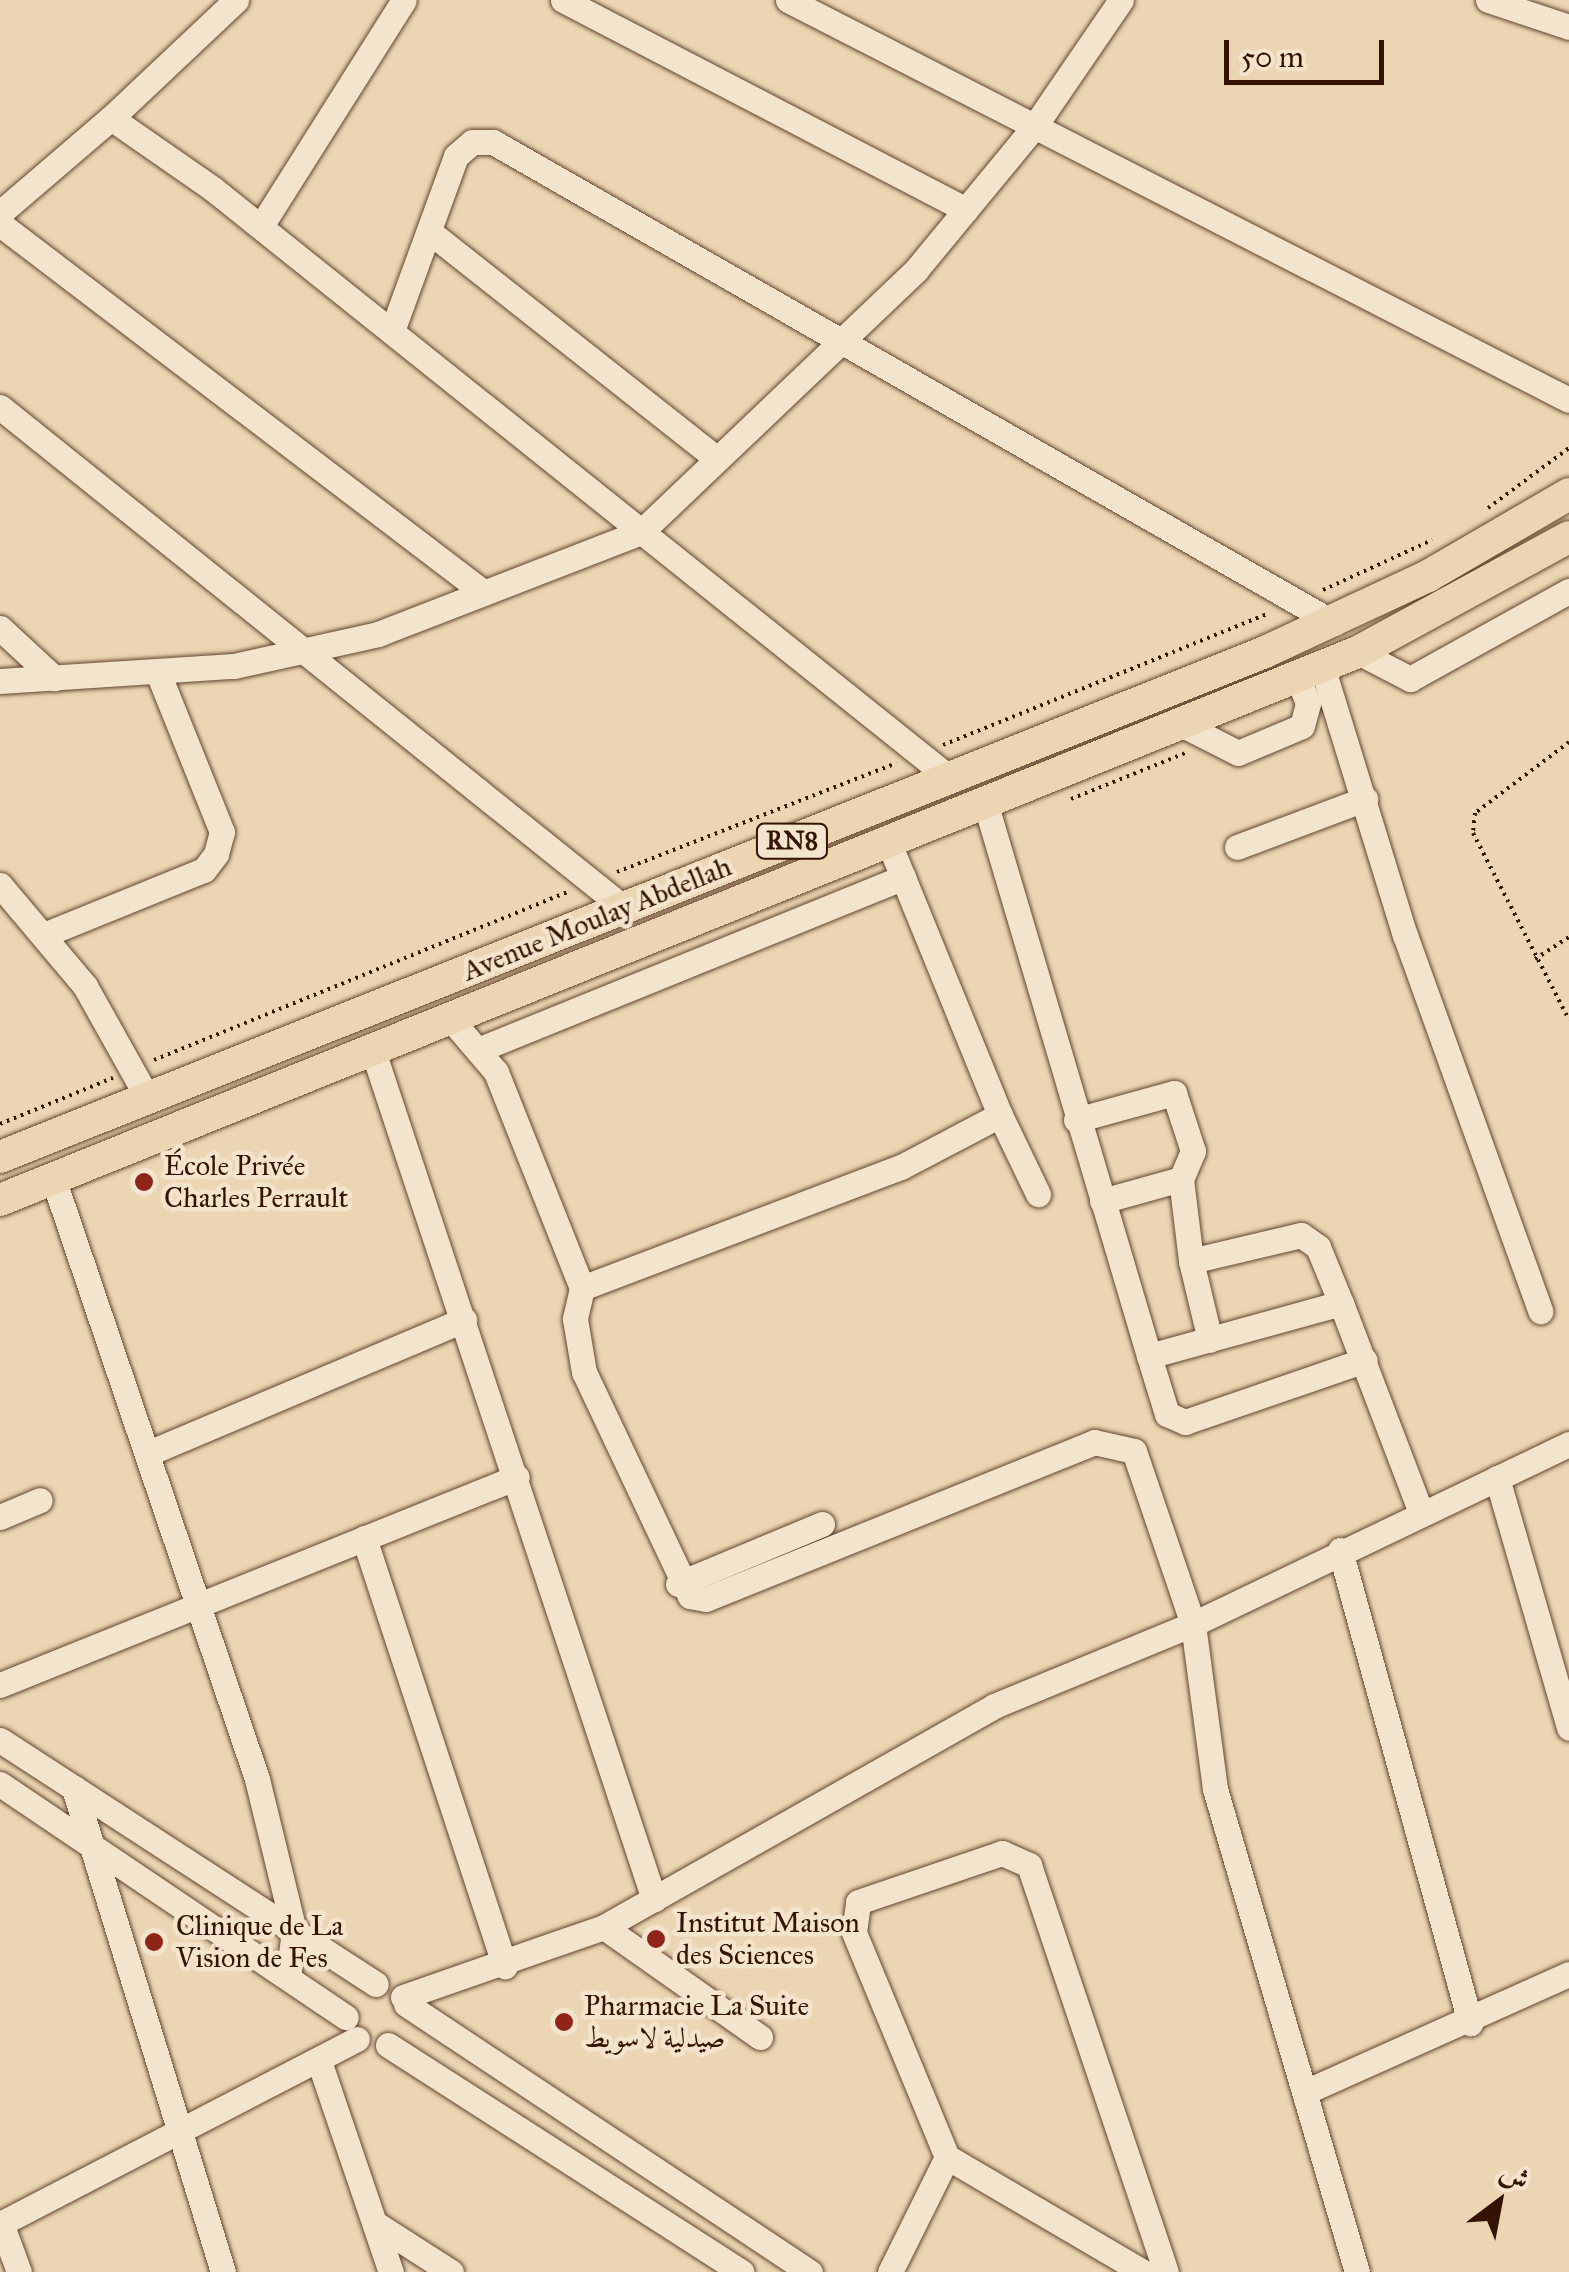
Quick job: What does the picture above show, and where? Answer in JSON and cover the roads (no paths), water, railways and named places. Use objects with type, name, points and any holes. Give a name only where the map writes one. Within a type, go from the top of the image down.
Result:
[{"type":"main road","name":"Avenue Moulay Abdellah","points":[[0,1157],[141,1083],[619,904],[933,764],[1334,623],[1569,494]]},
{"type":"main road","name":"Avenue Moulay Abdellah","points":[[0,1200],[1358,652],[1569,537]]},
{"type":"street","points":[[0,213],[111,118],[236,0]]},
{"type":"street","points":[[260,226],[404,0]]},
{"type":"street","points":[[563,0],[966,210]]},
{"type":"street","points":[[788,0],[1569,400]]},
{"type":"street","points":[[0,681],[158,674],[308,650],[378,634],[640,532],[846,342],[966,210],[1034,128],[1121,0]]},
{"type":"street","points":[[1488,0],[1569,27]]},
{"type":"street","points":[[111,118],[260,226],[933,764]]},
{"type":"street","points":[[392,331],[456,156],[472,142],[493,142],[1334,623]]},
{"type":"street","points":[[0,224],[483,592]]},
{"type":"street","points":[[430,233],[716,458]]},
{"type":"street","points":[[0,407],[308,650],[619,904]]},
{"type":"street","points":[[1358,652],[1410,679],[1569,590]]},
{"type":"street","points":[[0,628],[54,678]]},
{"type":"street","points":[[1178,724],[1238,753],[1302,726],[1310,671]]},
{"type":"street","points":[[1310,671],[1365,799],[1540,1311]]},
{"type":"street","points":[[46,934],[204,870],[216,854],[222,832],[158,674]]},
{"type":"street","points":[[1237,848],[1365,799]]},
{"type":"street","points":[[985,802],[1166,1414],[1184,1422],[1365,1360]]},
{"type":"street","points":[[888,840],[1000,1115],[1038,1194]]},
{"type":"street","points":[[478,1050],[903,877]]},
{"type":"street","points":[[0,885],[46,934],[141,1083]]},
{"type":"street","points":[[449,1017],[496,1072],[582,1288],[575,1319],[584,1372],[678,1584],[706,1599],[1094,1442],[1112,1443],[1146,1466],[1192,1624],[1216,1789],[1357,2272]]},
{"type":"street","points":[[372,1048],[654,1899]]},
{"type":"street","points":[[1076,1120],[1174,1093],[1193,1151],[1181,1179],[1191,1261],[1210,1340]]},
{"type":"street","points":[[582,1288],[900,1167],[1000,1115]]},
{"type":"street","points":[[54,1178],[151,1452],[199,1606],[294,1931],[288,1977]]},
{"type":"street","points":[[1102,1201],[1181,1179]]},
{"type":"street","points":[[1191,1261],[1301,1235],[1318,1246],[1421,1514]]},
{"type":"street","points":[[1149,1356],[1342,1303]]},
{"type":"street","points":[[151,1452],[464,1320]]},
{"type":"street","points":[[405,2001],[604,1927],[966,1720],[1192,1624],[1340,1550],[1569,1444]]},
{"type":"street","points":[[0,1684],[517,1477]]},
{"type":"street","points":[[1496,1478],[1560,1650],[1569,1728]]},
{"type":"street","points":[[0,1516],[40,1500]]},
{"type":"street","points":[[678,1584],[822,1524]]},
{"type":"street","points":[[364,1538],[505,1966]]},
{"type":"street","points":[[1340,1550],[1470,2022]]},
{"type":"street","points":[[0,1740],[405,2001],[810,2272]]},
{"type":"street","points":[[0,1784],[288,1977],[351,2028],[388,2045],[741,2272]]},
{"type":"street","points":[[74,1788],[83,1838],[176,2139],[224,2272]]},
{"type":"street","points":[[1143,2272],[947,2157],[852,1914],[858,1902],[1016,1854],[1029,1865],[1166,2272]]},
{"type":"street","points":[[604,1927],[760,2037]]},
{"type":"street","points":[[1305,2092],[1470,2022],[1569,1974]]},
{"type":"street","points":[[20,2272],[1,2223],[176,2139],[318,2061],[351,2028],[354,1994],[376,1984]]},
{"type":"street","points":[[388,2045],[406,2028],[405,2001]]},
{"type":"street","points":[[318,2061],[392,2272]]},
{"type":"street","points":[[890,2272],[947,2157]]},
{"type":"street","points":[[376,2224],[451,2272]]},
{"type":"place","name":"École Privée Charles Perrault","points":[[144,1182]]},
{"type":"place","name":"Institut Maison des Sciences","points":[[656,1939]]},
{"type":"place","name":"Clinique de La Vision de Fes","points":[[154,1942]]},
{"type":"place","name":"Pharmacie La Suite صيدلية لاسويط","points":[[564,2022]]}]
